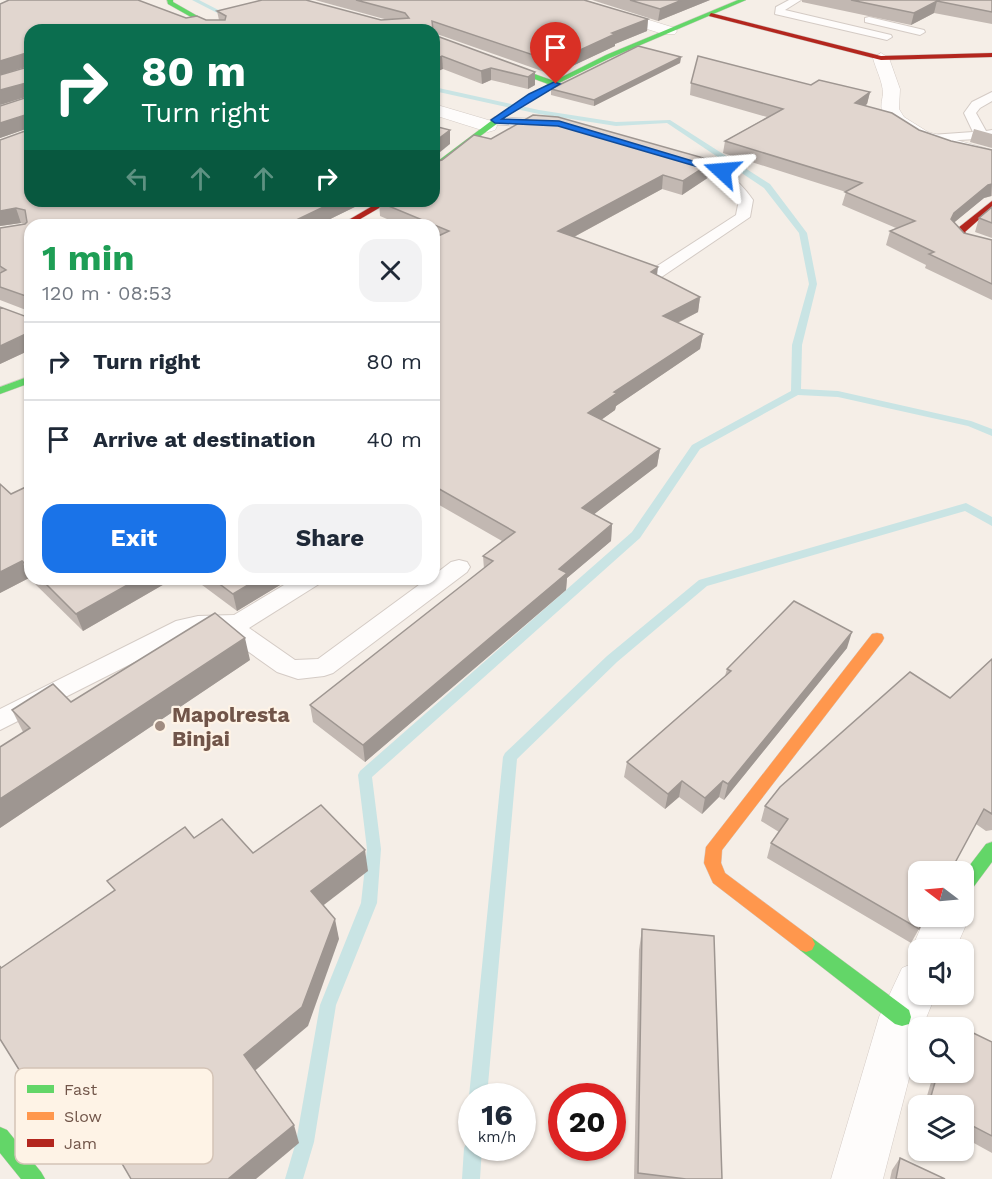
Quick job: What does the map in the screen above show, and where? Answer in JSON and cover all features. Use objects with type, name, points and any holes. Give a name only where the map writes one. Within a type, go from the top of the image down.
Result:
[{"type":"street","points":[[170,0],[170,3],[208,24]]},
{"type":"street","points":[[569,0],[669,31]]},
{"type":"street","points":[[440,161],[532,96],[669,31],[743,0]]},
{"type":"street","points":[[711,15],[881,58],[992,55]]},
{"type":"street","points":[[440,42],[556,84]]},
{"type":"street","points":[[881,58],[892,92],[890,109],[895,118],[905,127],[931,139],[992,156]]},
{"type":"street","points":[[440,109],[493,122]]},
{"type":"street","points":[[992,204],[962,228],[960,234],[968,240],[992,247]]},
{"type":"street","points":[[355,219],[376,207]]},
{"type":"street","points":[[0,391],[24,381]]},
{"type":"street","points":[[877,638],[714,847],[711,860],[719,878],[908,999]]},
{"type":"street","points":[[974,873],[992,849]]},
{"type":"street","points":[[857,1179],[909,1005]]},
{"type":"street","points":[[0,1137],[15,1156]]},
{"type":"street","points":[[22,1164],[34,1179]]},
{"type":"lane","points":[[796,0],[780,9],[779,12],[887,37]]},
{"type":"lane","points":[[811,20],[824,12],[830,12]]},
{"type":"lane","points":[[855,17],[920,32]]},
{"type":"lane","points":[[987,134],[970,112],[976,105],[992,96]]},
{"type":"lane","points":[[493,122],[559,124]]},
{"type":"lane","points":[[931,139],[987,134]]},
{"type":"lane","points":[[654,275],[743,217],[746,200],[733,181],[722,171],[672,156]]},
{"type":"lane","points":[[440,581],[459,567]]},
{"type":"lane","points":[[0,720],[184,627],[206,622],[228,625],[240,623],[301,585]]},
{"type":"lane","points":[[228,625],[286,666],[298,670],[324,667],[435,585]]},
{"type":"building","points":[[9,0],[138,0],[186,18],[197,16],[206,20],[225,20],[226,16],[217,11],[262,0],[306,0],[381,20],[409,18],[405,13],[356,0],[584,0],[648,19],[612,33],[615,34],[554,62],[432,21],[432,24],[24,24],[24,54],[0,61],[0,4]]},
{"type":"building","points":[[630,0],[682,0],[660,9]]},
{"type":"building","points":[[851,0],[992,0],[992,12],[937,1],[914,13]]},
{"type":"building","points":[[440,37],[535,72],[528,77],[491,68],[481,71],[440,57]]},
{"type":"building","points":[[638,46],[681,57],[594,100],[551,89]]},
{"type":"building","points":[[698,56],[811,85],[819,80],[870,92],[855,103],[892,113],[919,130],[951,141],[992,150],[992,184],[954,213],[951,219],[964,233],[992,240],[992,284],[929,254],[934,252],[890,231],[915,221],[845,192],[862,183],[725,141],[783,109],[691,83]]},
{"type":"building","points":[[24,68],[24,84],[0,90],[0,75]]},
{"type":"building","points":[[24,98],[24,115],[0,123],[0,106]]},
{"type":"building","points":[[533,115],[558,117],[714,161],[683,181],[663,175],[558,231],[658,267],[651,272],[700,297],[663,316],[703,334],[614,392],[617,393],[588,413],[660,449],[582,508],[612,524],[559,569],[567,573],[363,745],[310,705],[493,561],[483,556],[515,532],[440,489],[440,235],[449,231],[440,227],[440,219],[420,219],[391,207],[440,207],[440,160],[474,135],[491,139]]},
{"type":"building","points":[[440,128],[450,130],[440,138]]},
{"type":"building","points":[[24,131],[24,207],[324,207],[298,219],[26,219],[25,210],[16,208],[0,211],[0,140]]},
{"type":"building","points":[[992,207],[992,223],[979,218]]},
{"type":"building","points":[[24,224],[24,295],[0,287],[0,273],[6,270],[0,266],[0,228]]},
{"type":"building","points":[[0,307],[24,316],[24,335],[0,346]]},
{"type":"building","points":[[0,484],[11,494],[24,488],[24,563],[22,561],[0,572]]},
{"type":"building","points":[[47,585],[127,585],[76,614]]},
{"type":"building","points":[[221,585],[248,585],[233,594]]},
{"type":"building","points":[[794,601],[852,632],[728,784],[723,781],[705,798],[682,781],[668,794],[627,762],[731,671],[727,669]]},
{"type":"building","points":[[215,613],[245,638],[0,799],[0,747],[30,728],[12,710],[53,684],[71,702]]},
{"type":"building","points":[[992,659],[992,814],[984,809],[956,861],[908,861],[908,923],[771,843],[788,819],[765,806],[780,787],[910,672],[950,698]]},
{"type":"building","points":[[321,805],[365,850],[311,891],[335,919],[302,1007],[244,1055],[294,1125],[228,1179],[131,1179],[122,1164],[213,1164],[213,1068],[18,1068],[0,1039],[0,966],[1,968],[115,890],[107,881],[185,827],[194,838],[222,819],[253,853]]},
{"type":"building","points":[[642,929],[714,936],[722,1179],[686,1179],[638,1173]]},
{"type":"building","points":[[974,1033],[992,1042],[992,1136],[974,1127],[974,1095],[931,1095],[935,1083],[974,1083]]},
{"type":"building","points":[[900,1158],[945,1179],[896,1179]]},
{"type":"waterway","points":[[195,0],[231,18]]},
{"type":"waterway","points":[[440,90],[539,112],[616,124],[668,121],[767,186],[803,233],[813,284],[797,345],[796,392]]},
{"type":"waterway","points":[[294,1179],[305,1142],[328,1005],[369,903],[374,849],[365,775],[636,535],[696,447],[796,392]]},
{"type":"waterway","points":[[796,392],[838,394],[971,424],[992,433]]},
{"type":"waterway","points":[[479,1083],[510,757],[612,659],[703,583],[966,507],[992,522]]},
{"type":"waterway","points":[[471,1179],[472,1161]]},
{"type":"traffic: fast","points":[[170,0],[170,3],[208,24]]},
{"type":"traffic: fast","points":[[440,163],[505,114],[555,83],[608,57],[743,0]]},
{"type":"traffic: fast","points":[[440,42],[556,84]]},
{"type":"traffic: fast","points":[[0,391],[24,381]]},
{"type":"traffic: fast","points":[[974,873],[992,849]]},
{"type":"traffic: fast","points":[[806,944],[902,1017]]},
{"type":"traffic: fast","points":[[0,1137],[15,1156]]},
{"type":"traffic: fast","points":[[22,1164],[34,1179]]},
{"type":"traffic: slow","points":[[806,944],[719,878],[713,863],[714,847],[877,638]]},
{"type":"traffic: jam","points":[[711,15],[881,58],[992,55]]},
{"type":"traffic: jam","points":[[992,204],[962,228],[960,233],[968,240],[992,247]]},
{"type":"traffic: jam","points":[[355,219],[376,207]]},
{"type":"place","name":"Mapolresta Binjai","points":[[160,726]]},
{"type":"route","points":[[556,84],[532,96],[495,120],[559,124],[722,171]]}]
